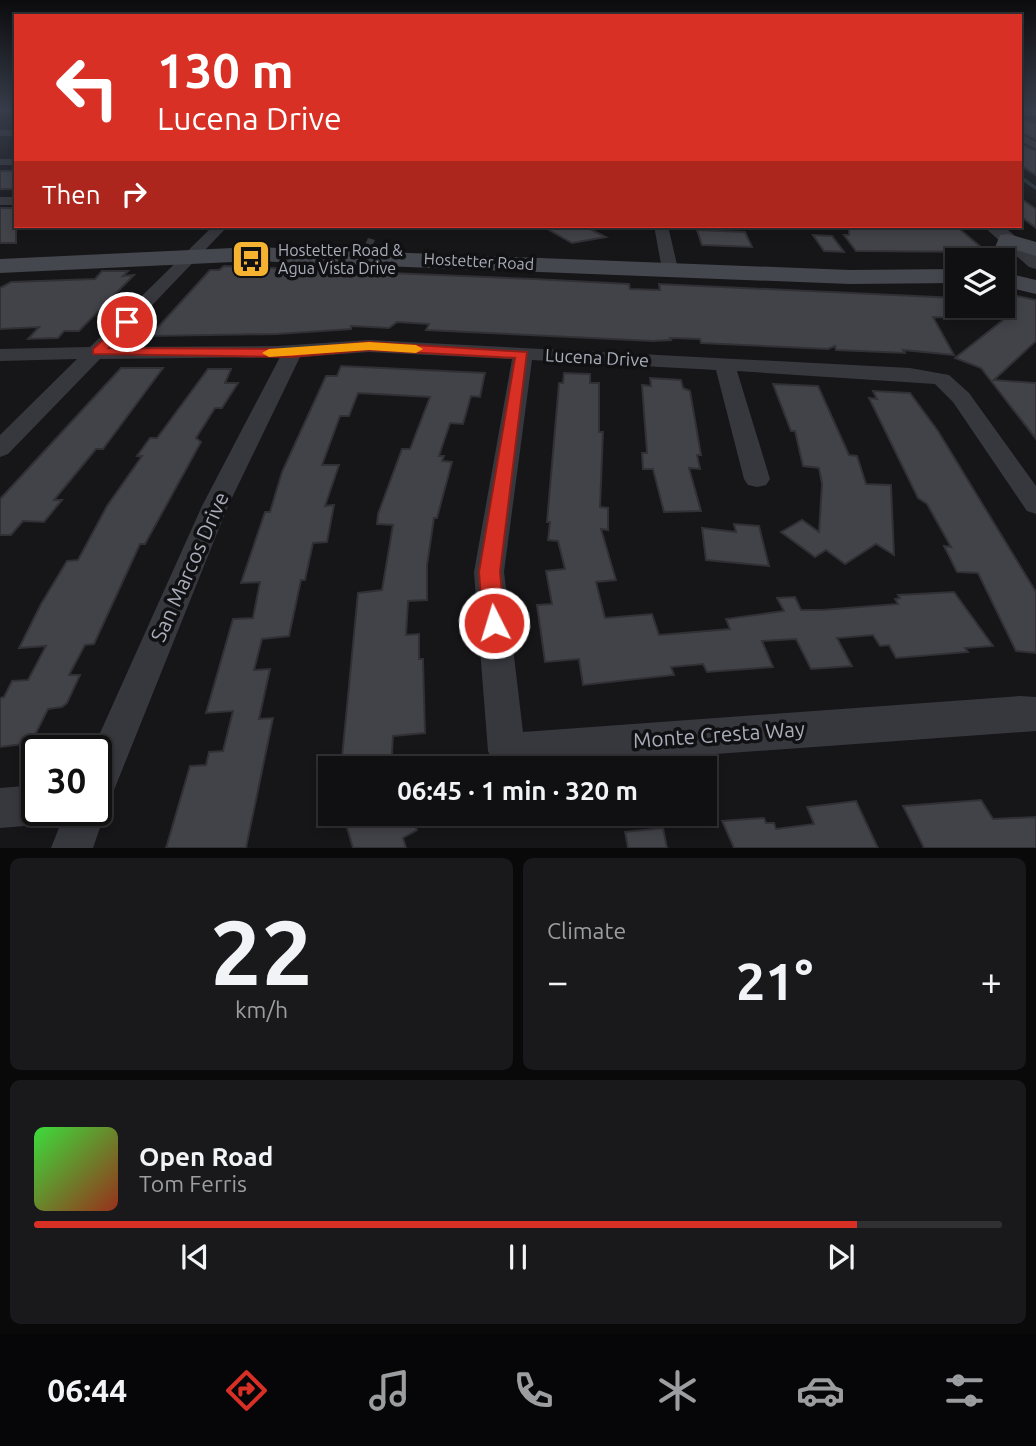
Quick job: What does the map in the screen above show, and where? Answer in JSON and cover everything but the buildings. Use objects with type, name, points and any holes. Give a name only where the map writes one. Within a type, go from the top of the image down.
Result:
[{"type":"main road","points":[[1000,233],[1036,249]]},
{"type":"main road","name":"Hostetter Road","points":[[0,257],[369,243],[531,250],[670,264],[850,276],[945,276]]},
{"type":"main road","name":"Hostetter Road","points":[[0,266],[196,251],[670,264],[945,266]]},
{"type":"main road","points":[[1015,265],[1036,264]]},
{"type":"main road","points":[[1015,276],[1036,275]]},
{"type":"main road","points":[[1015,281],[1036,287]]},
{"type":"street","points":[[0,449],[219,228]]},
{"type":"street","points":[[661,228],[670,264]]},
{"type":"street","points":[[1000,233],[1036,264]]},
{"type":"street","name":"Lucena Drive","points":[[0,355],[98,352],[292,353],[369,346],[725,364],[942,379],[961,398],[1036,505]]},
{"type":"street","name":"San Marcos Drive","points":[[112,748],[215,506],[292,353]]},
{"type":"street","name":"Monte Cresta Way","points":[[523,355],[489,572],[507,751],[1036,714]]},
{"type":"street","points":[[725,364],[757,479]]},
{"type":"street","points":[[0,808],[21,806]]},
{"type":"street","points":[[72,848],[80,826]]},
{"type":"waterway","points":[[1022,178],[1036,188]]},
{"type":"slow traffic","points":[[269,353],[369,346],[416,349]]},
{"type":"place","name":"Hostetter Road & Agua Vista Drive","points":[[251,259]]},
{"type":"route","points":[[127,322],[98,352],[292,353],[369,346],[523,355],[489,572],[494,623]]}]
